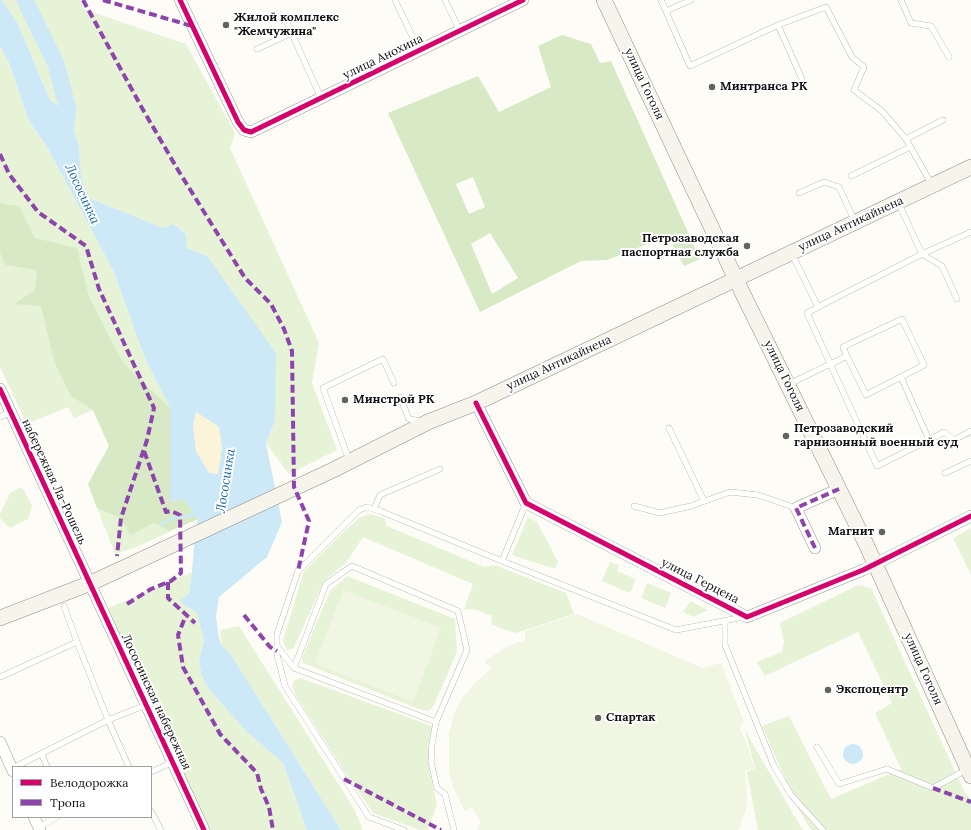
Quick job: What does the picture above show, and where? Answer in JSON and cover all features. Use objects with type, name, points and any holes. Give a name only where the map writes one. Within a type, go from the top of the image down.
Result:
[{"type":"main road","name":"улица Гоголя","points":[[604,0],[736,279],[789,384],[875,564],[969,773]]},
{"type":"main road","name":"улица Антикайнена","points":[[0,618],[91,583],[146,556],[334,470],[428,422],[476,403],[971,167]]},
{"type":"street","name":"улица Анохина","points":[[180,0],[238,122],[244,130],[251,132],[523,0]]},
{"type":"street","name":"набережная Ла-Рошель","points":[[0,390],[91,583]]},
{"type":"street","points":[[476,403],[526,503]]},
{"type":"street","points":[[815,548],[796,508],[839,489]]},
{"type":"street","name":"улица Герцена","points":[[526,503],[747,616],[875,564],[971,516]]},
{"type":"street","name":"Лососинская набережная","points":[[91,583],[204,830]]},
{"type":"street","points":[[0,742],[12,766]]},
{"type":"lane","points":[[395,0],[419,50]]},
{"type":"lane","points":[[445,0],[460,31]]},
{"type":"lane","points":[[661,0],[690,66],[778,25],[826,8],[852,57],[864,67],[854,90],[882,110],[906,139],[932,186]]},
{"type":"lane","points":[[666,11],[691,0]]},
{"type":"lane","points":[[901,0],[912,23],[931,26],[949,58]]},
{"type":"lane","points":[[284,16],[321,98]]},
{"type":"lane","points":[[778,25],[802,79]]},
{"type":"lane","points":[[257,49],[292,33]]},
{"type":"lane","points":[[906,139],[943,120]]},
{"type":"lane","points":[[851,176],[910,147]]},
{"type":"lane","points":[[799,193],[824,182],[840,187],[855,222]]},
{"type":"lane","points":[[898,202],[922,254],[942,266],[957,299]]},
{"type":"lane","points":[[971,232],[922,254],[807,313],[877,466],[944,432],[954,440],[971,431]]},
{"type":"lane","points":[[791,253],[818,307]]},
{"type":"lane","points":[[902,319],[924,365],[866,395],[847,356],[843,347],[902,319]]},
{"type":"lane","points":[[789,384],[847,356]]},
{"type":"lane","points":[[350,462],[323,388],[383,358],[394,383]]},
{"type":"lane","points":[[901,377],[929,440]]},
{"type":"lane","points":[[400,397],[409,419],[428,422]]},
{"type":"lane","points":[[0,418],[10,412]]},
{"type":"lane","points":[[669,428],[704,501]]},
{"type":"lane","points":[[945,473],[971,461]]},
{"type":"lane","points":[[374,509],[380,495],[440,469]]},
{"type":"lane","points":[[634,506],[660,514],[730,492],[758,495],[796,508]]},
{"type":"lane","points":[[502,561],[526,503]]},
{"type":"lane","points":[[404,830],[369,817],[285,686],[277,646],[277,634],[298,572],[359,510],[367,507],[374,509],[676,630],[747,616]]},
{"type":"lane","points":[[294,668],[326,584],[352,566],[458,611],[467,650],[436,722],[432,744],[431,762],[437,788],[445,794],[454,830]]},
{"type":"lane","points":[[64,606],[108,720],[129,766]]},
{"type":"lane","points":[[725,620],[725,645],[774,766],[791,795],[823,830]]},
{"type":"lane","points":[[0,677],[77,642]]},
{"type":"lane","points":[[277,646],[294,668],[436,722]]},
{"type":"lane","points":[[17,766],[42,755],[108,720],[146,705]]},
{"type":"lane","points":[[817,747],[839,784],[887,770],[933,788],[969,773]]},
{"type":"lane","points":[[42,755],[47,766]]},
{"type":"lane","points":[[152,772],[172,762]]},
{"type":"lane","points":[[152,813],[160,830]]},
{"type":"lane","points":[[38,825],[55,818]]},
{"type":"green space","points":[[2,0],[80,0],[83,9],[186,44],[235,133],[230,148],[319,343],[312,383],[337,450],[289,474],[266,443],[275,421],[207,256],[187,248],[186,234],[175,224],[163,228],[89,198],[81,177],[79,146],[68,110],[64,110],[50,100],[18,24]]},
{"type":"green space","points":[[562,35],[591,44],[600,63],[611,61],[700,259],[684,266],[668,236],[607,260],[581,261],[480,312],[388,113],[478,76],[499,112],[551,87],[538,46]],"holes":[[[473,177],[485,207],[469,214],[456,184]],[[490,233],[518,278],[492,294],[471,244]]]},
{"type":"green space","points":[[0,46],[9,63],[29,121],[46,145],[114,272],[144,356],[170,408],[170,501],[198,519],[134,548],[115,554],[88,484],[109,446],[93,410],[74,418],[68,407],[27,424],[0,367]]},
{"type":"green space","points":[[0,203],[19,206],[35,238],[77,248],[89,297],[123,363],[170,408],[170,501],[184,499],[198,519],[169,531],[154,523],[130,535],[121,518],[97,508],[88,484],[109,446],[93,410],[71,396],[54,361],[41,306],[14,304],[35,290],[37,270],[6,265],[0,253]]},
{"type":"green space","points":[[22,487],[32,506],[28,519],[10,528],[0,518],[0,513],[10,493]]},
{"type":"green space","points":[[370,514],[384,518],[387,526],[484,567],[495,565],[566,593],[574,614],[516,633],[505,630],[491,624],[492,616],[477,610],[464,609],[473,584],[363,537],[346,563],[324,581],[293,649],[287,650],[283,641],[304,571],[359,518]]},
{"type":"green space","points":[[528,517],[537,522],[558,562],[555,569],[512,555]]},
{"type":"green space","points":[[971,528],[971,575],[953,538]]},
{"type":"green space","points":[[610,562],[619,565],[617,571],[636,579],[630,593],[602,581]]},
{"type":"green space","points":[[192,572],[189,594],[179,601],[197,612],[204,641],[199,660],[201,674],[208,688],[246,731],[283,763],[307,830],[209,830],[108,608]]},
{"type":"green space","points":[[347,576],[455,619],[457,652],[434,705],[429,711],[422,710],[303,663],[302,658],[330,591]]},
{"type":"green space","points":[[647,583],[671,593],[665,608],[641,598]]},
{"type":"green space","points":[[858,585],[871,588],[965,793],[971,799],[971,830],[811,830],[799,810],[762,726],[789,716],[831,799],[901,769],[875,713],[892,703],[858,632],[765,676],[757,662],[782,652],[784,642],[780,623]]},
{"type":"green space","points":[[343,590],[441,628],[413,702],[315,664]]},
{"type":"green space","points":[[690,601],[708,610],[693,617],[683,612]]},
{"type":"green space","name":"Спартак","points":[[577,614],[702,668],[721,663],[744,722],[739,728],[746,742],[754,768],[745,771],[747,796],[746,810],[738,830],[477,830],[481,822],[472,807],[465,811],[453,787],[449,771],[449,735],[454,713],[463,697],[475,683],[491,669],[485,661],[508,646],[525,640],[525,631]]},
{"type":"green space","points":[[239,626],[354,809],[363,830],[341,830],[230,653],[221,645],[220,630]]},
{"type":"green space","points":[[300,678],[432,726],[428,764],[437,805],[427,830],[420,830],[373,813],[295,694],[292,685],[294,681]]},
{"type":"green space","points":[[745,730],[803,830],[758,830],[747,772],[755,768]]},
{"type":"sand","points":[[196,412],[219,427],[222,448],[218,474],[209,473],[196,451],[193,425]]},
{"type":"water","points":[[0,0],[2,0],[18,24],[50,100],[64,110],[68,110],[79,146],[81,177],[89,198],[163,228],[174,224],[186,234],[187,248],[207,256],[276,353],[275,421],[266,443],[282,522],[267,557],[219,597],[216,616],[219,639],[221,645],[230,653],[341,830],[307,830],[283,763],[246,731],[208,688],[201,674],[199,660],[204,641],[197,613],[179,601],[189,594],[195,533],[198,519],[184,499],[170,501],[170,408],[144,356],[114,272],[46,145],[29,121],[9,63],[0,46]],"holes":[[[196,412],[219,427],[222,448],[218,474],[209,473],[196,451],[193,425]]]},
{"type":"water","points":[[849,744],[857,744],[863,750],[863,758],[857,764],[849,764],[843,758],[843,750]]},
{"type":"waterway","name":"Лососинка","points":[[25,0],[56,64],[68,110],[64,133]]},
{"type":"waterway","points":[[161,524],[174,518],[194,515]]},
{"type":"marked path","points":[[83,0],[178,170],[245,278],[271,304],[284,329],[292,351],[294,487],[309,521],[298,571]]},
{"type":"marked path","points":[[103,0],[192,26]]},
{"type":"marked path","points":[[0,154],[9,174],[38,212],[86,246],[99,289],[154,408],[147,440],[121,518],[117,556]]},
{"type":"marked path","points":[[127,604],[151,589],[171,581],[181,573],[180,515],[171,511],[166,512],[143,448]]},
{"type":"marked path","points":[[815,548],[796,508],[839,489]]},
{"type":"marked path","points":[[168,582],[168,598],[195,623]]},
{"type":"marked path","points":[[244,615],[270,647],[277,651]]},
{"type":"marked path","points":[[184,620],[178,635],[183,667],[220,734],[257,773],[261,789],[269,807],[273,830]]},
{"type":"marked path","points":[[344,779],[441,830]]},
{"type":"marked path","points":[[933,788],[971,802]]},
{"type":"cycle path","points":[[180,0],[238,122],[244,130],[251,132],[523,0]]},
{"type":"cycle path","points":[[0,389],[204,830]]},
{"type":"cycle path","points":[[476,403],[526,503],[747,617],[863,570],[971,516]]},
{"type":"place","name":"Жилой комплекс \"Жемчужина\"","points":[[226,25]]},
{"type":"place","name":"Минтранса РК","points":[[712,87]]},
{"type":"place","name":"Петрозаводская паспортная служба","points":[[747,246]]},
{"type":"place","name":"Минстрой РК","points":[[345,400]]},
{"type":"place","name":"Петрозаводский гарнизонный военный суд","points":[[786,436]]},
{"type":"place","name":"Магнит","points":[[882,532]]},
{"type":"place","name":"Экспоцентр","points":[[828,690]]},
{"type":"place","name":"Спартак","points":[[598,718]]}]
